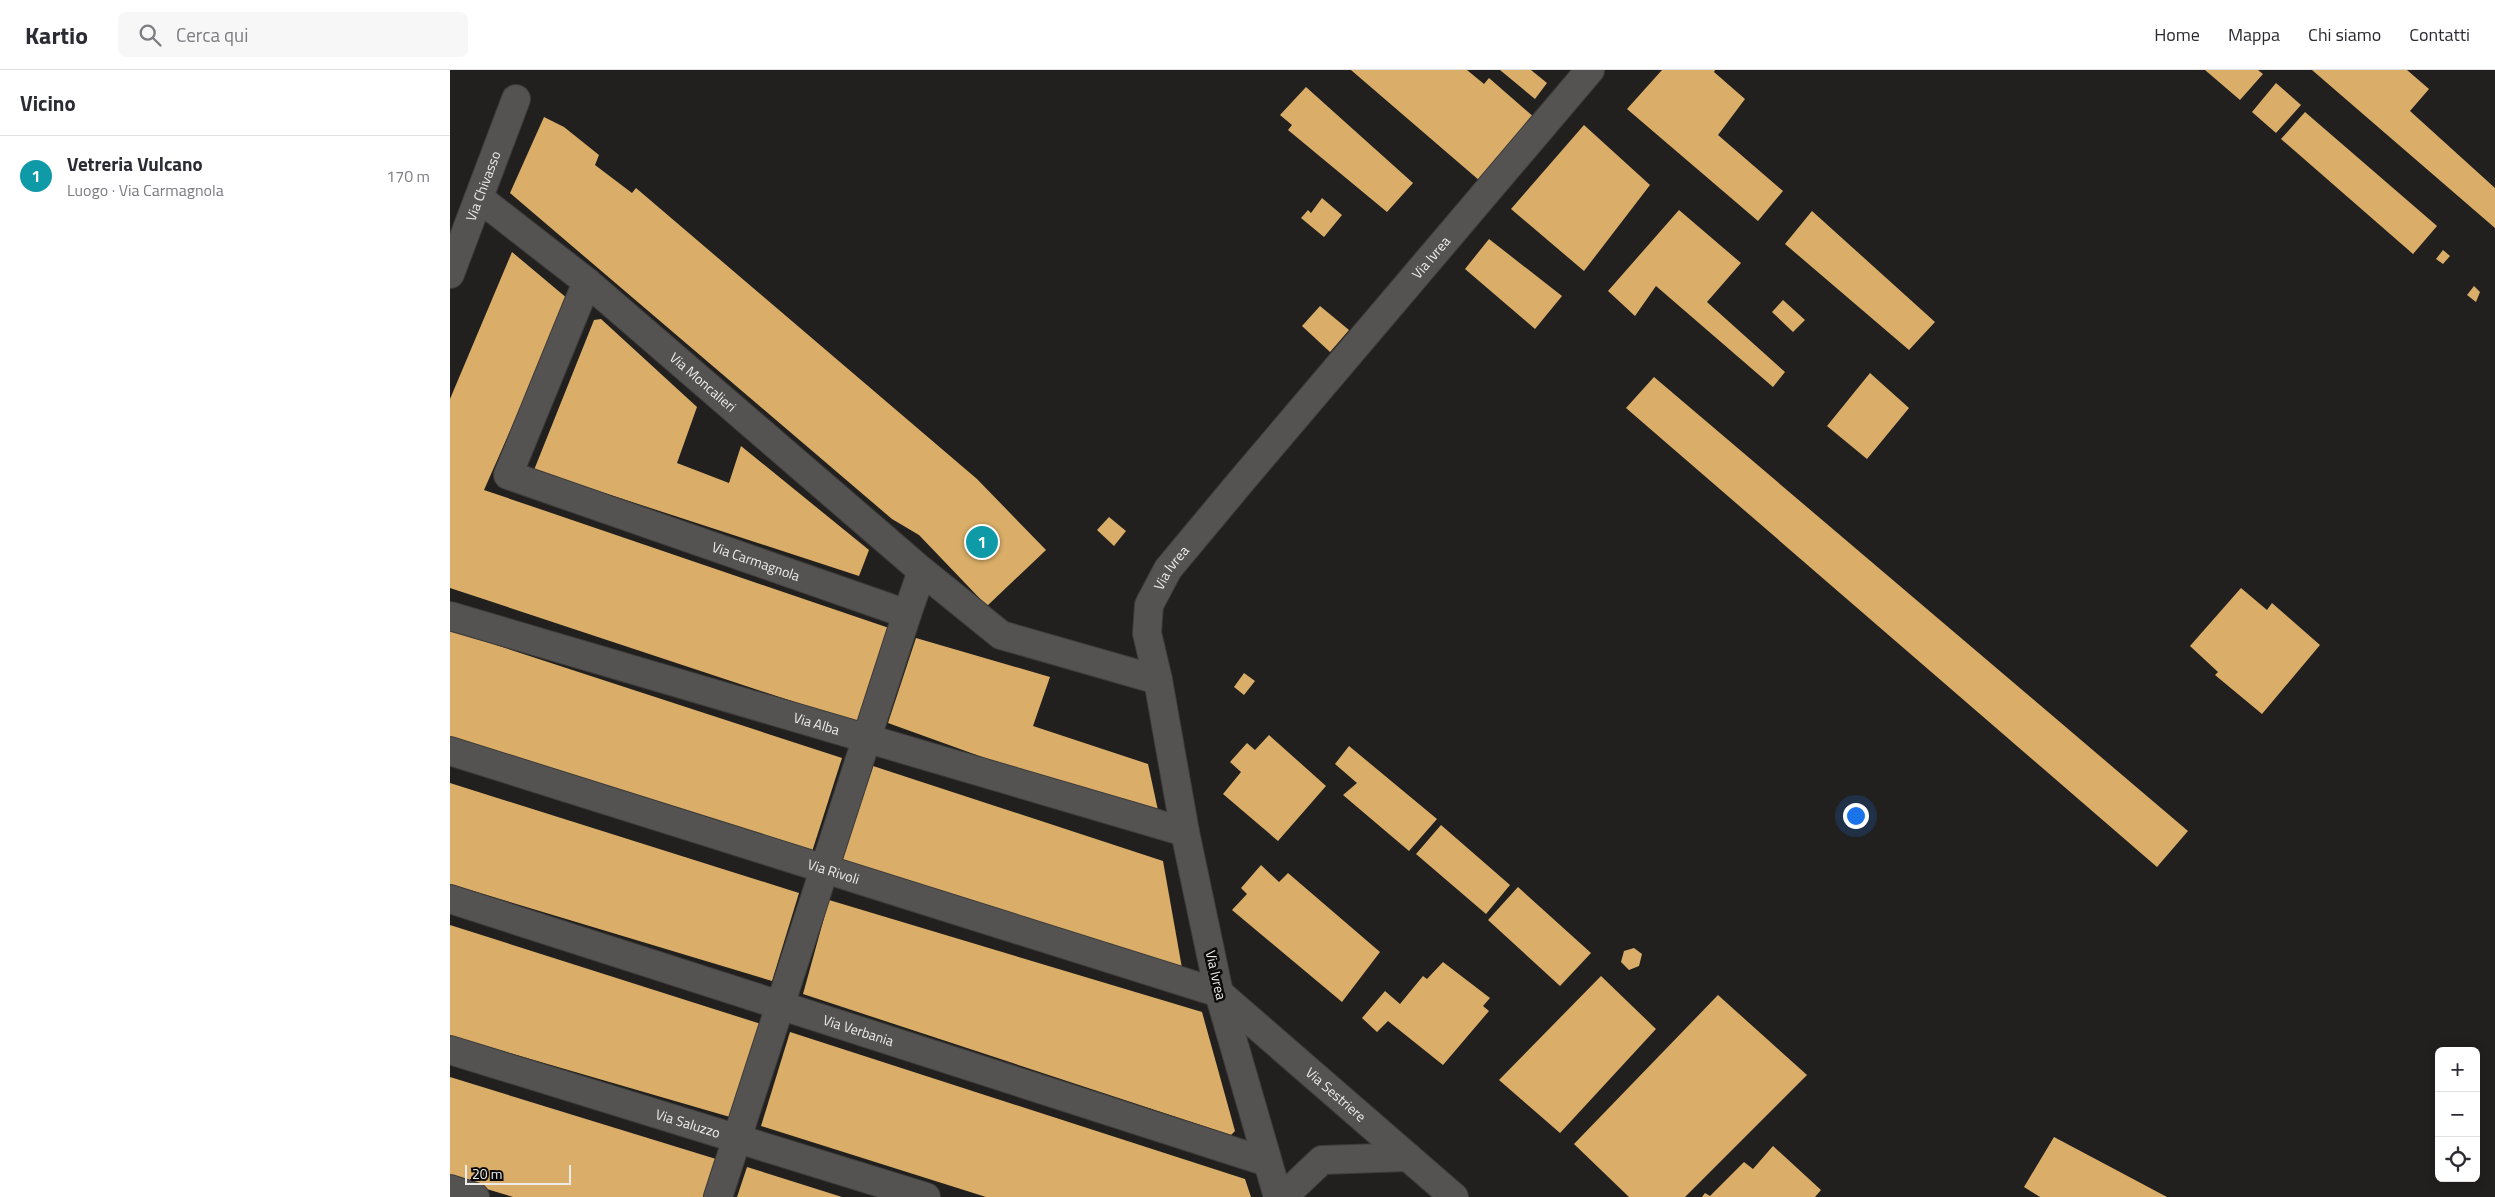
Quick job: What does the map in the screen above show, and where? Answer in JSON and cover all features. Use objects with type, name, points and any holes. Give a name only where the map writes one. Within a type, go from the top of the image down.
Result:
[{"type":"street","name":"Via Ivrea","points":[[1278,1197],[1219,993],[1185,832],[1158,680],[1147,632],[1149,605],[1168,569],[1590,70]]},
{"type":"street","name":"Via Chivasso","points":[[450,274],[516,99]]},
{"type":"street","name":"Via Moncalieri","points":[[479,198],[587,282],[922,571]]},
{"type":"street","name":"Via Carmagnola","points":[[587,282],[508,475],[907,614]]},
{"type":"street","points":[[718,1197],[922,571],[1002,635],[1158,680]]},
{"type":"street","name":"Via Alba","points":[[450,616],[1185,832]]},
{"type":"street","name":"Via Rivoli","points":[[450,751],[1219,993]]},
{"type":"street","name":"Via Verbania","points":[[450,899],[1267,1162]]},
{"type":"street","name":"Via Sestriere","points":[[1219,993],[1454,1197]]},
{"type":"street","name":"Via Saluzzo","points":[[450,1050],[926,1197]]},
{"type":"street","points":[[1283,1197],[1322,1160],[1408,1157]]},
{"type":"street","points":[[450,1189],[475,1197]]},
{"type":"building","points":[[1351,70],[1467,70],[1484,84],[1489,78],[1535,118],[1480,181]]},
{"type":"building","points":[[1500,70],[1531,70],[1547,83],[1535,99]]},
{"type":"building","points":[[1662,70],[1715,70],[1714,72],[1745,99],[1718,135],[1783,191],[1758,221],[1627,109]]},
{"type":"building","points":[[2205,70],[2258,70],[2263,74],[2240,100]]},
{"type":"building","points":[[2312,70],[2407,70],[2429,89],[2410,111],[2495,188],[2495,228]]},
{"type":"building","points":[[2276,83],[2301,105],[2276,133],[2252,112]]},
{"type":"building","points":[[1306,87],[1413,183],[1387,212],[1288,130],[1292,125],[1280,115]]},
{"type":"building","points":[[2305,112],[2437,226],[2413,254],[2281,139]]},
{"type":"building","points":[[544,117],[564,127],[599,155],[595,165],[632,193],[636,188],[977,479],[1046,550],[987,606],[919,535],[892,519],[510,193]]},
{"type":"building","points":[[1584,125],[1650,185],[1584,271],[1511,209]]},
{"type":"building","points":[[1322,198],[1342,215],[1324,237],[1301,218],[1308,210],[1311,213]]},
{"type":"building","points":[[1679,210],[1741,263],[1707,302],[1785,372],[1773,387],[1656,286],[1635,316],[1608,291]]},
{"type":"building","points":[[1812,211],[1935,322],[1909,350],[1785,244]]},
{"type":"building","points":[[1489,239],[1562,296],[1535,329],[1465,269]]},
{"type":"building","points":[[2443,250],[2450,256],[2443,264],[2436,259]]},
{"type":"building","points":[[512,252],[568,299],[484,490],[889,628],[861,724],[450,588],[450,399]]},
{"type":"building","points":[[2474,286],[2480,292],[2476,302],[2467,295]]},
{"type":"building","points":[[1783,300],[1805,320],[1793,332],[1772,312]]},
{"type":"building","points":[[1320,306],[1349,330],[1330,352],[1302,326]]},
{"type":"building","points":[[601,319],[697,407],[677,463],[729,483],[741,446],[869,550],[859,576],[534,470],[594,320]]},
{"type":"building","points":[[1870,373],[1909,408],[1867,459],[1827,426]]},
{"type":"building","points":[[1654,377],[2188,831],[2157,867],[1626,408]]},
{"type":"building","points":[[1109,517],[1126,531],[1114,546],[1097,530]]},
{"type":"building","points":[[2241,588],[2267,610],[2272,603],[2320,645],[2262,714],[2215,675],[2218,672],[2190,646]]},
{"type":"building","points":[[450,630],[842,758],[810,858],[450,738]]},
{"type":"building","points":[[916,638],[1050,677],[1033,726],[1148,764],[1159,815],[1154,819],[888,723]]},
{"type":"building","points":[[1244,673],[1255,681],[1244,695],[1234,687]]},
{"type":"building","points":[[1269,735],[1326,786],[1278,841],[1223,794],[1241,772],[1230,762],[1247,743],[1255,750]]},
{"type":"building","points":[[1349,746],[1437,819],[1409,851],[1343,795],[1357,783],[1335,764]]},
{"type":"building","points":[[873,766],[1163,861],[1182,968],[842,861]]},
{"type":"building","points":[[450,783],[799,893],[772,981],[450,884]]},
{"type":"building","points":[[1441,825],[1510,885],[1486,914],[1416,854]]},
{"type":"building","points":[[1261,865],[1279,882],[1288,873],[1380,952],[1342,1002],[1232,910],[1247,894],[1241,888]]},
{"type":"building","points":[[1518,887],[1591,953],[1560,986],[1488,920]]},
{"type":"building","points":[[829,900],[1202,1012],[1235,1131],[1231,1135],[803,994]]},
{"type":"building","points":[[450,925],[761,1024],[730,1117],[468,1041],[467,1044],[450,1039]]},
{"type":"building","points":[[1634,948],[1642,954],[1639,966],[1629,970],[1621,962],[1624,951]]},
{"type":"building","points":[[1443,962],[1490,998],[1483,1006],[1489,1011],[1443,1065],[1388,1021],[1377,1032],[1362,1018],[1385,991],[1400,1004],[1423,976],[1427,979]]},
{"type":"building","points":[[1601,976],[1656,1029],[1560,1133],[1499,1080]]},
{"type":"building","points":[[1718,995],[1807,1075],[1685,1197],[1629,1197],[1574,1144]]},
{"type":"building","points":[[790,1032],[1245,1179],[1251,1197],[986,1197],[761,1126]]},
{"type":"building","points":[[450,1077],[716,1159],[704,1197],[513,1197],[450,1178]]},
{"type":"building","points":[[2054,1137],[2167,1197],[2040,1197],[2024,1187]]},
{"type":"building","points":[[1773,1146],[1821,1190],[1815,1197],[1702,1197],[1705,1193],[1710,1196],[1744,1162],[1753,1169]]},
{"type":"building","points":[[747,1167],[842,1197],[737,1197]]},
{"type":"place","name":"Vetreria Vulcano","points":[[982,542]]}]
